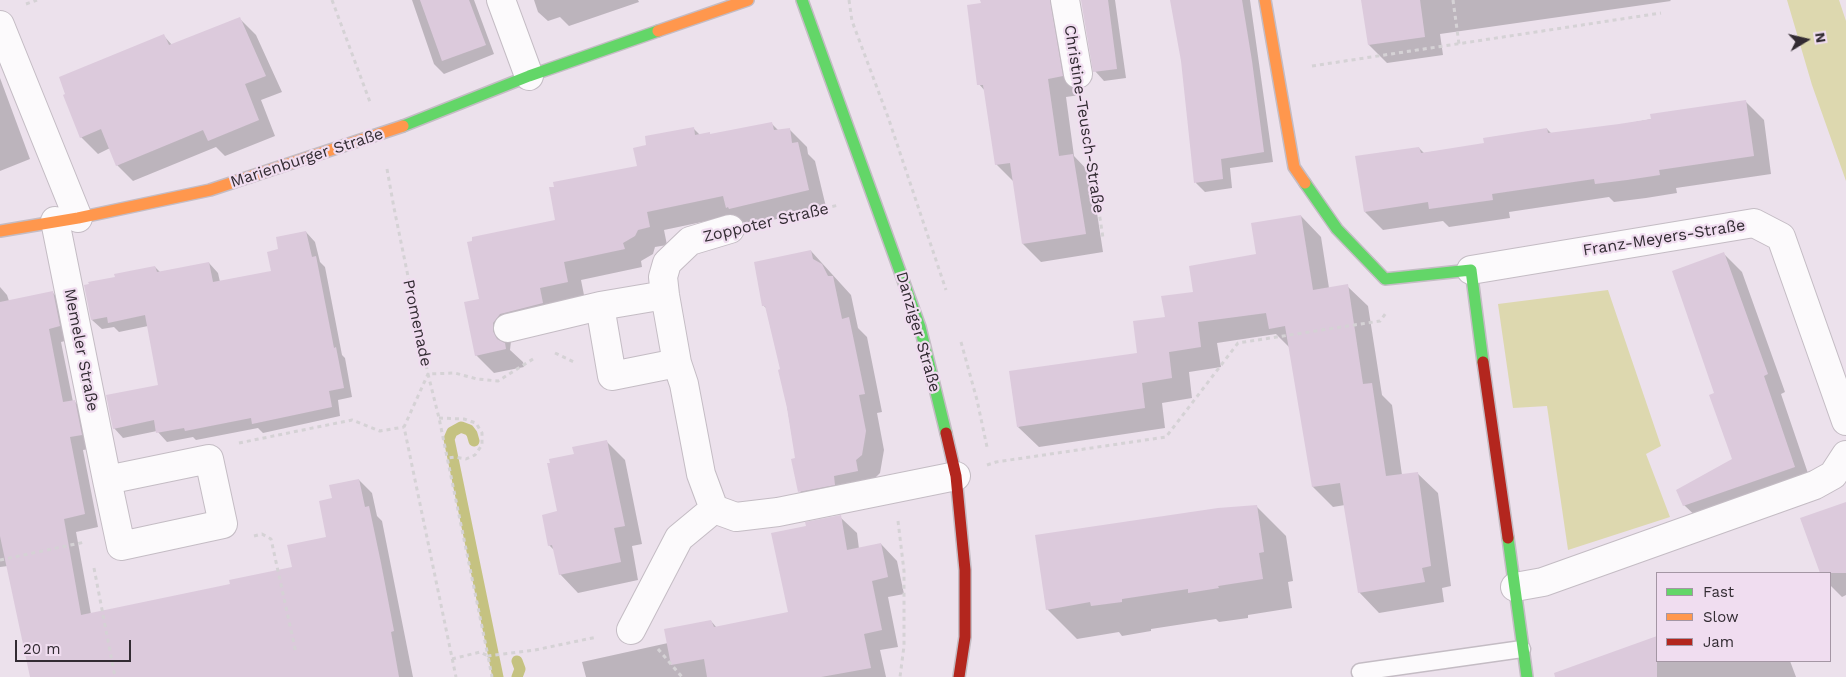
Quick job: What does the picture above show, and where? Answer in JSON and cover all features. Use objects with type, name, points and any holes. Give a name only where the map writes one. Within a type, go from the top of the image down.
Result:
[{"type":"street","points":[[501,0],[529,76]]},
{"type":"street","name":"Marienburger Straße","points":[[0,231],[210,190],[382,134],[529,76],[748,0]]},
{"type":"street","name":"Danziger Straße","points":[[802,0],[874,194],[920,327],[956,476],[965,570],[965,637],[959,677]]},
{"type":"street","name":"Christine-Teusch-Straße","points":[[1065,0],[1078,74]]},
{"type":"street","points":[[1265,0],[1294,167],[1338,229],[1385,279]]},
{"type":"street","points":[[0,25],[67,219]]},
{"type":"street","name":"Memeler Straße","points":[[67,219],[107,480],[119,535]]},
{"type":"street","name":"Franz-Meyers-Straße","points":[[1385,279],[1471,270],[1754,223],[1782,238],[1846,420]]},
{"type":"street","name":"Zoppoter Straße","points":[[714,509],[701,474],[684,384],[677,363],[663,277],[667,263],[690,241],[730,229]]},
{"type":"street","points":[[1471,270],[1491,428],[1527,677]]},
{"type":"street","points":[[508,328],[600,306],[665,295]]},
{"type":"street","points":[[600,306],[612,376],[677,363]]},
{"type":"street","points":[[1515,588],[1543,582],[1816,485],[1834,475],[1846,455]]},
{"type":"street","points":[[107,480],[209,459],[223,524],[121,546],[119,535]]},
{"type":"street","points":[[631,630],[679,538],[714,509],[736,517],[778,512],[956,476]]},
{"type":"lane","points":[[1360,672],[1522,649]]},
{"type":"path","name":"Promenade","points":[[332,0],[382,134],[394,208],[428,374],[404,427]]},
{"type":"path","points":[[1453,0],[1459,44]]},
{"type":"path","points":[[1276,71],[1661,13]]},
{"type":"path","name":"Christine-Teusch-Straße","points":[[1078,74],[1103,238]]},
{"type":"path","name":"Zoppoter Straße","points":[[730,229],[843,204],[874,194]]},
{"type":"path","points":[[956,476],[996,462],[1166,437],[1238,343],[1380,321],[1390,309],[1385,279]]},
{"type":"path","points":[[550,352],[580,365],[593,366],[610,360]]},
{"type":"path","points":[[492,677],[439,418],[428,374],[455,373],[477,379],[498,381],[535,358]]},
{"type":"path","points":[[439,418],[464,419],[476,423],[482,433],[482,445],[475,455],[466,459],[447,458]]},
{"type":"path","points":[[209,459],[221,446],[352,420],[380,431],[404,427],[456,677]]},
{"type":"path","points":[[893,488],[904,571],[904,646],[900,677]]},
{"type":"path","points":[[223,524],[239,535],[262,534],[271,539],[296,653]]},
{"type":"path","points":[[0,560],[119,535]]},
{"type":"path","points":[[93,566],[115,677]]},
{"type":"path","points":[[452,659],[480,652],[488,656],[535,650],[631,630]]},
{"type":"shaded area","points":[[1787,0],[1839,0],[1846,21],[1846,181],[1812,85]]},
{"type":"shaded area","points":[[1608,290],[1661,446],[1646,454],[1670,517],[1568,550],[1547,406],[1513,408],[1498,304]]},
{"type":"building","points":[[420,0],[469,0],[486,45],[442,61]]},
{"type":"building","points":[[980,0],[1050,0],[1063,76],[1048,79],[1059,156],[1073,154],[1086,234],[1022,244],[1010,163],[995,165],[983,85],[977,85],[967,5],[981,3]]},
{"type":"building","points":[[1081,0],[1108,0],[1117,69],[1093,72]]},
{"type":"building","points":[[1170,0],[1242,0],[1264,152],[1221,159],[1223,179],[1194,183],[1181,61]]},
{"type":"building","points":[[1361,0],[1420,0],[1425,37],[1368,45]]},
{"type":"building","points":[[240,17],[266,76],[245,84],[259,120],[208,141],[203,130],[116,166],[101,129],[80,138],[63,95],[65,94],[59,77],[164,34],[169,45]]},
{"type":"building","points":[[1746,100],[1754,156],[1659,170],[1660,175],[1627,180],[1595,184],[1594,179],[1492,194],[1493,200],[1429,209],[1428,202],[1364,212],[1355,156],[1419,147],[1421,153],[1484,143],[1483,138],[1547,128],[1548,133],[1619,124],[1651,119],[1650,114]]},
{"type":"building","points":[[772,122],[774,130],[790,128],[792,143],[798,142],[809,190],[729,209],[728,207],[726,208],[723,196],[647,212],[650,227],[638,230],[635,236],[623,243],[625,249],[564,262],[568,282],[540,288],[543,303],[500,314],[493,323],[493,331],[497,339],[505,343],[506,349],[475,356],[464,302],[479,299],[467,242],[472,241],[472,237],[555,220],[549,187],[554,187],[553,182],[637,166],[633,148],[646,145],[645,136],[694,127],[695,135],[710,132],[710,134]]},
{"type":"building","points":[[1301,215],[1313,290],[1348,284],[1363,384],[1372,383],[1386,476],[1418,472],[1431,566],[1422,568],[1425,582],[1358,593],[1340,483],[1312,487],[1285,326],[1269,329],[1266,313],[1198,322],[1201,347],[1169,352],[1172,378],[1142,383],[1145,408],[1017,427],[1009,371],[1137,353],[1133,321],[1165,317],[1161,296],[1193,292],[1189,266],[1256,254],[1251,223]]},
{"type":"building","points":[[306,231],[312,257],[316,256],[344,388],[329,391],[332,407],[252,424],[251,418],[185,431],[184,428],[156,433],[154,420],[113,429],[106,395],[158,385],[145,315],[108,323],[107,317],[91,320],[84,285],[89,284],[88,282],[115,277],[114,274],[155,266],[157,272],[209,262],[213,282],[271,271],[267,252],[278,249],[276,237]]},
{"type":"building","points":[[811,250],[813,259],[822,264],[828,276],[833,276],[842,319],[849,317],[865,394],[859,395],[866,431],[862,455],[856,460],[858,471],[834,476],[835,485],[798,492],[791,459],[795,458],[787,408],[778,370],[780,369],[765,306],[762,306],[754,262]]},
{"type":"building","points":[[1724,252],[1768,374],[1764,376],[1795,467],[1683,506],[1676,490],[1732,459],[1709,395],[1714,393],[1672,271]]},
{"type":"building","points":[[53,291],[60,326],[49,329],[63,402],[75,400],[82,435],[70,437],[85,514],[64,519],[81,615],[230,584],[229,580],[292,567],[287,545],[326,537],[319,501],[332,498],[329,485],[359,479],[365,507],[369,506],[381,563],[394,631],[391,632],[399,677],[30,677],[0,536],[0,302]]},
{"type":"building","points":[[607,440],[625,526],[614,528],[621,562],[559,575],[552,545],[548,546],[542,515],[557,511],[547,463],[550,463],[549,459],[574,454],[572,447]]},
{"type":"building","points":[[1846,502],[1846,573],[1820,572],[1800,518]]},
{"type":"building","points":[[1257,505],[1264,552],[1259,553],[1263,579],[1188,593],[1188,589],[1122,599],[1122,602],[1091,606],[1090,602],[1046,610],[1035,535],[1218,508]]},
{"type":"building","points":[[841,515],[847,550],[881,543],[888,577],[872,581],[882,630],[864,634],[871,668],[821,677],[707,677],[704,659],[671,665],[664,629],[711,620],[714,627],[788,612],[771,533],[806,526],[805,522]]},
{"type":"building","points":[[1656,636],[1657,677],[1555,677],[1554,673]]},
{"type":"waterway","points":[[474,441],[469,430],[461,427],[452,432],[449,439],[498,677]]},
{"type":"waterway","points":[[517,661],[520,669],[517,677]]},
{"type":"traffic: fast","points":[[802,0],[920,327],[946,433]]},
{"type":"traffic: fast","points":[[403,126],[529,76],[658,31]]},
{"type":"traffic: fast","points":[[1305,183],[1337,229],[1385,279],[1471,270],[1483,362]]},
{"type":"traffic: fast","points":[[1508,538],[1527,677]]},
{"type":"traffic: slow","points":[[658,31],[748,0]]},
{"type":"traffic: slow","points":[[1265,0],[1294,167],[1305,183]]},
{"type":"traffic: slow","points":[[0,231],[78,218],[210,190],[403,126]]},
{"type":"traffic: jam","points":[[1483,362],[1508,538]]},
{"type":"traffic: jam","points":[[946,433],[956,476],[965,570],[965,637],[959,677]]}]
